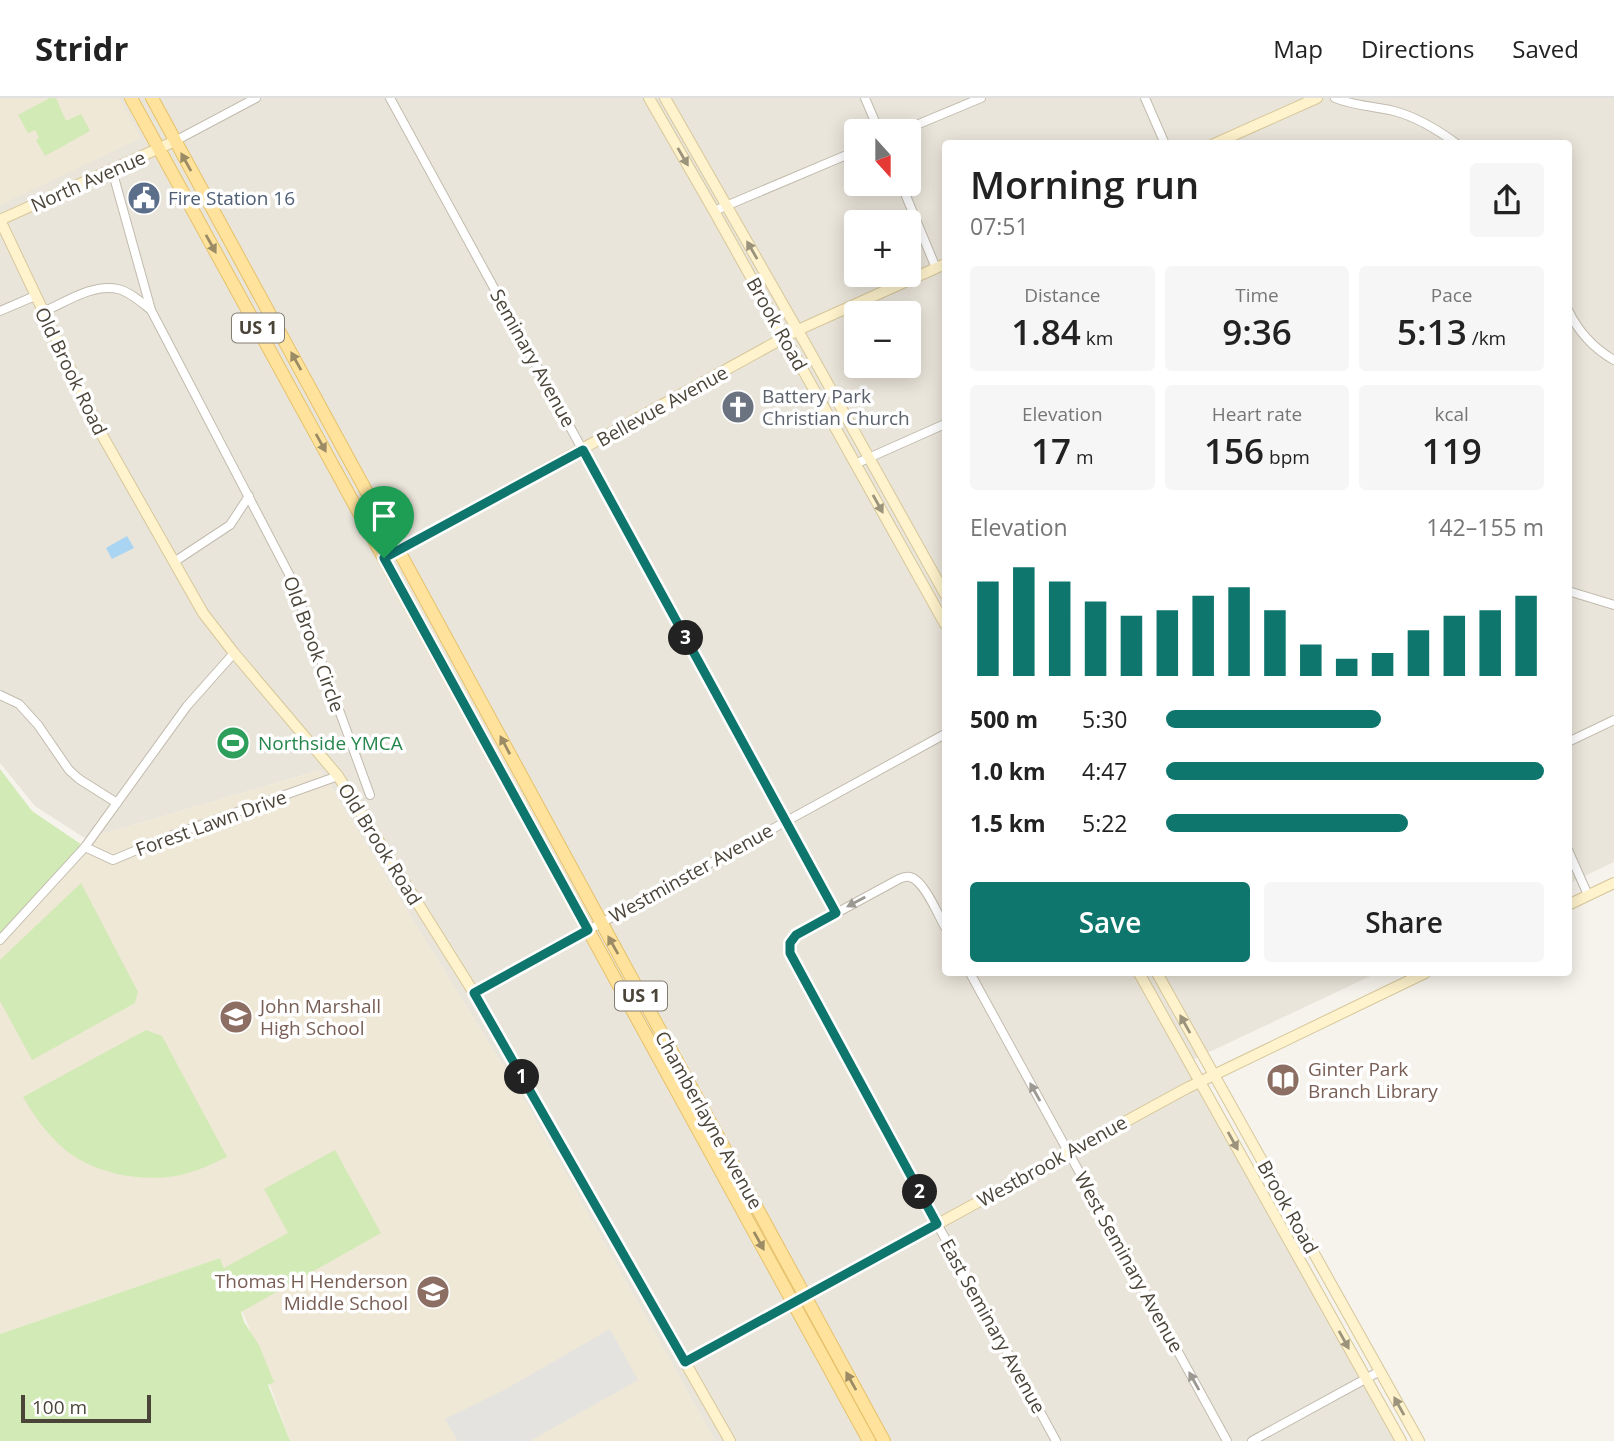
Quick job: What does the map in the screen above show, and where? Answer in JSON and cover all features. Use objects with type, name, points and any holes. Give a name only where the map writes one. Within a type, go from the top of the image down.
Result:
[{"type":"main road","name":"US 1","points":[[131,98],[588,930],[799,1300],[869,1441]]},
{"type":"main road","name":"Chamberlayne Avenue","points":[[152,98],[601,922],[799,1300],[884,1441]]},
{"type":"street","points":[[175,141],[257,98]]},
{"type":"street","name":"Seminary Avenue","points":[[390,98],[836,913]]},
{"type":"street","name":"Brook Road","points":[[649,98],[942,619]]},
{"type":"street","name":"Brook Road","points":[[665,98],[942,587]]},
{"type":"street","points":[[865,98],[874,119]]},
{"type":"street","points":[[921,123],[981,98]]},
{"type":"street","points":[[1145,98],[1163,140]]},
{"type":"street","points":[[1223,140],[1317,98]]},
{"type":"street","points":[[1335,98],[1350,104],[1404,114],[1423,122],[1450,140]]},
{"type":"street","name":"North Avenue","points":[[0,220],[175,141]]},
{"type":"street","points":[[714,211],[844,156]]},
{"type":"street","name":"Old Brook Circle","points":[[112,170],[151,310],[291,578],[370,795]]},
{"type":"street","points":[[907,196],[940,266]]},
{"type":"street","name":"Old Brook Road","points":[[0,220],[102,435],[202,613],[338,776],[474,993],[730,1441]]},
{"type":"street","name":"Bellevue Avenue","points":[[384,558],[798,330],[940,266]]},
{"type":"street","name":"Old Brook Circle","points":[[43,312],[86,293],[117,288],[151,310]]},
{"type":"street","points":[[0,311],[35,296]]},
{"type":"street","points":[[1572,317],[1582,333],[1614,360]]},
{"type":"street","points":[[855,464],[942,425]]},
{"type":"street","points":[[174,562],[230,525],[249,496]]},
{"type":"street","points":[[1572,592],[1614,605]]},
{"type":"street","points":[[930,599],[942,593]]},
{"type":"street","points":[[0,940],[85,847],[187,706],[234,653]]},
{"type":"street","points":[[0,695],[19,704],[38,725],[69,770],[117,803]]},
{"type":"street","points":[[1572,740],[1614,720]]},
{"type":"street","name":"Westminster Avenue","points":[[474,993],[942,736]]},
{"type":"street","name":"Forest Lawn Drive","points":[[85,847],[113,860],[170,836],[338,776]]},
{"type":"street","points":[[1572,859],[1588,895]]},
{"type":"street","points":[[836,913],[907,876],[921,883],[942,922]]},
{"type":"street","points":[[1572,903],[1614,883]]},
{"type":"street","name":"East Seminary Avenue","points":[[836,913],[796,935],[790,943],[790,953],[1056,1441]]},
{"type":"street","name":"West Seminary Avenue","points":[[972,976],[1227,1441]]},
{"type":"street","name":"Brook Road","points":[[1141,976],[1401,1441]]},
{"type":"street","name":"Brook Road","points":[[1159,976],[1419,1441]]},
{"type":"street","name":"Westbrook Avenue","points":[[685,1362],[1200,1081],[1419,976]]},
{"type":"street","points":[[1252,1441],[1380,1371]]},
{"type":"shaded area","points":[[0,98],[1614,98],[1614,862],[1572,882],[1572,140],[942,140],[942,976],[1371,976],[1186,1063],[1398,1441],[715,1441],[524,1100],[320,770],[86,839],[35,806],[0,763]]},
{"type":"shaded area","points":[[0,98],[119,98],[141,138],[0,205]]},
{"type":"shaded area","name":"John Marshall High School","points":[[320,770],[524,1100],[715,1441],[290,1441],[248,1325],[220,1258],[0,1334],[0,935],[86,839]]},
{"type":"shaded area","points":[[610,1329],[638,1380],[530,1441],[458,1441],[445,1419],[504,1390]]},
{"type":"green space","points":[[50,98],[56,98],[66,121],[81,114],[90,131],[45,156],[36,140],[39,138],[35,130],[28,133],[18,115]]},
{"type":"green space","points":[[0,769],[32,811],[85,847],[0,940]]},
{"type":"green space","points":[[81,883],[138,992],[135,1003],[32,1060],[0,1001],[0,960]]},
{"type":"green space","points":[[146,1030],[162,1036],[227,1157],[181,1175],[166,1177],[135,1177],[104,1170],[75,1157],[63,1148],[41,1124],[23,1097]]},
{"type":"green space","points":[[335,1150],[381,1233],[241,1312],[244,1322],[259,1345],[274,1382],[268,1385],[290,1441],[0,1441],[0,1334],[220,1258],[224,1268],[288,1233],[264,1189]]},
{"type":"water","points":[[127,536],[134,548],[112,559],[106,548]]},
{"type":"place","name":"Fire Station 16","points":[[144,198]]},
{"type":"place","name":"Battery Park Christian Church","points":[[738,407]]},
{"type":"place","name":"Northside YMCA","points":[[233,743]]},
{"type":"place","name":"John Marshall High School","points":[[236,1017]]},
{"type":"place","name":"Ginter Park Branch Library","points":[[1283,1080]]},
{"type":"place","name":"Thomas H Henderson Middle School","points":[[433,1292]]},
{"type":"route","points":[[583,450],[836,913],[796,935],[790,943],[790,953],[937,1224],[685,1362],[474,993],[588,930],[384,558],[583,450]]}]
